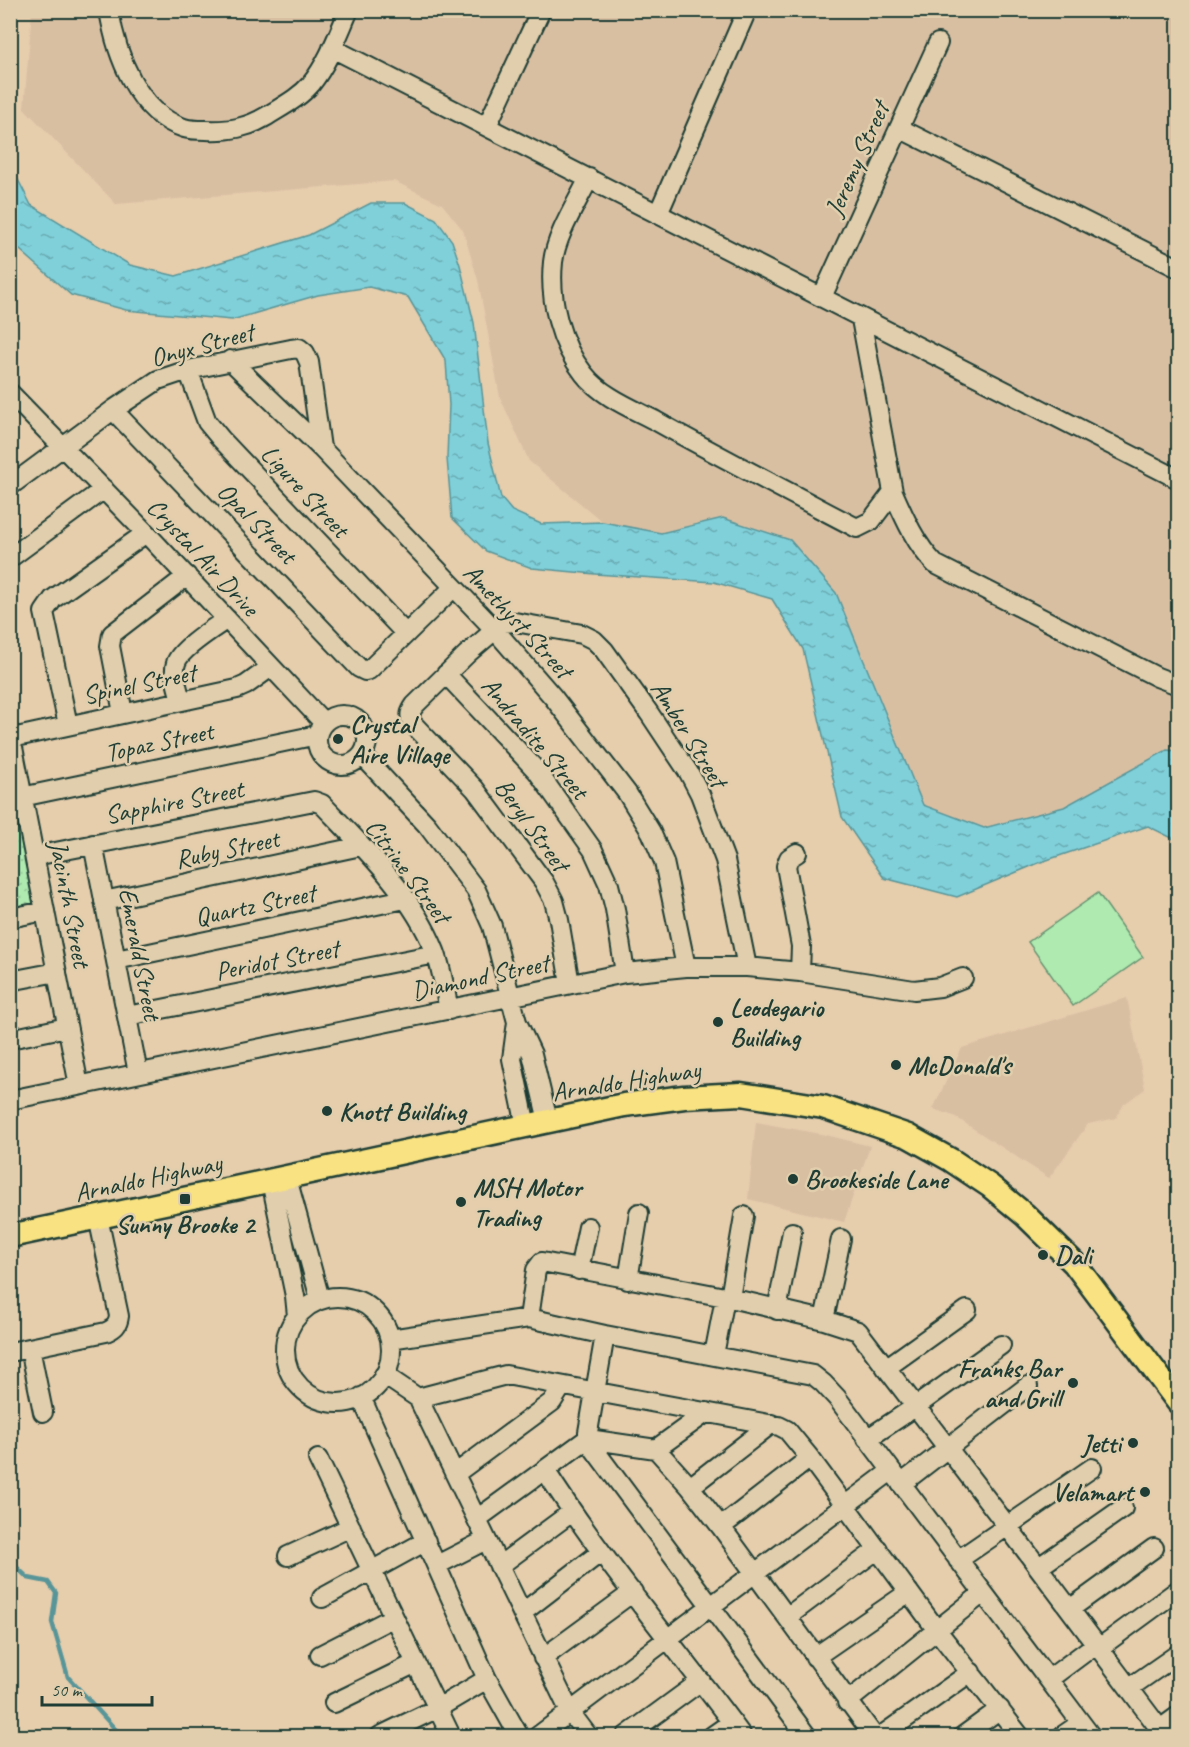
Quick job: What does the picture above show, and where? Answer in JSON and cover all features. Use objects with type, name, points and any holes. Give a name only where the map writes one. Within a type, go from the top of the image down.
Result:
[{"type":"main road","name":"Arnaldo Highway","points":[[10,1236],[624,1105],[684,1097],[741,1094],[823,1107],[905,1134],[951,1160],[990,1186],[1025,1215],[1070,1258],[1179,1402]]},
{"type":"street","points":[[109,10],[113,37],[120,59],[150,107],[166,120],[185,129],[230,130],[248,127],[297,98],[312,83],[332,48],[349,10]]},
{"type":"street","points":[[487,126],[540,10]]},
{"type":"street","points":[[658,214],[747,10]]},
{"type":"street","name":"Jeremy Street","points":[[822,297],[938,43]]},
{"type":"street","points":[[332,48],[1179,479]]},
{"type":"street","points":[[899,128],[1179,268]]},
{"type":"street","points":[[589,178],[558,241],[553,261],[554,300],[563,336],[574,360],[589,380],[603,392],[658,423],[857,528],[871,521],[893,492]]},
{"type":"street","points":[[861,319],[893,492],[921,546],[935,564],[1157,677],[1179,685]]},
{"type":"street","name":"Onyx Street","points":[[10,486],[113,410],[159,380],[230,360],[299,348],[305,353],[309,362],[321,448]]},
{"type":"street","name":"Amethyst Street","points":[[230,360],[321,448],[494,629],[568,714],[627,793],[651,832],[664,862],[686,967]]},
{"type":"street","name":"Ligure Street","points":[[188,370],[207,422],[220,439],[406,634]]},
{"type":"street","name":"Crystal Air Drive","points":[[10,393],[271,666],[320,729]]},
{"type":"street","name":"Opal Street","points":[[113,410],[343,651],[365,671],[369,670],[406,634]]},
{"type":"street","points":[[10,558],[104,489]]},
{"type":"street","points":[[68,725],[44,612],[53,599],[146,533]]},
{"type":"street","points":[[123,713],[110,646],[112,634],[187,576]]},
{"type":"street","points":[[406,634],[453,588]]},
{"type":"street","points":[[181,701],[175,664],[180,654],[226,619]]},
{"type":"street","name":"Amber Street","points":[[494,629],[509,621],[582,634],[594,640],[604,650],[689,773],[700,794],[725,860],[747,967]]},
{"type":"street","points":[[446,674],[494,629]]},
{"type":"street","name":"Spinel Street","points":[[11,735],[237,689],[271,666]]},
{"type":"street","name":"Beryl Street","points":[[446,674],[410,711],[412,723],[475,789],[544,882],[554,901],[559,920],[570,984]]},
{"type":"street","name":"Andradite Street","points":[[446,674],[537,771],[593,850],[611,893],[625,973]]},
{"type":"street","points":[[339,715],[355,718],[365,731],[366,747],[362,755],[349,765],[331,764],[319,752],[320,729],[339,715]]},
{"type":"street","name":"Topaz Street","points":[[17,798],[320,729]]},
{"type":"street","name":"Jacinth Street","points":[[11,735],[17,798],[35,856],[79,1086]]},
{"type":"street","points":[[362,755],[427,825],[476,890],[492,926],[517,1022],[512,1059],[537,1124]]},
{"type":"street","name":"Sapphire Street","points":[[35,856],[304,801],[322,804]]},
{"type":"street","name":"Citrine Street","points":[[322,804],[381,867],[418,920],[436,954],[449,1010]]},
{"type":"street","name":"Emerald Street","points":[[93,844],[138,1073]]},
{"type":"street","name":"Ruby Street","points":[[104,901],[361,846]]},
{"type":"street","points":[[797,853],[789,858],[786,866],[801,946],[800,972]]},
{"type":"street","name":"Quartz Street","points":[[116,960],[405,899]]},
{"type":"street","points":[[10,918],[45,911]]},
{"type":"street","name":"Peridot Street","points":[[127,1016],[436,954]]},
{"type":"street","name":"Diamond Street","points":[[10,1100],[625,973],[686,967],[747,967],[800,972],[914,990],[940,987],[963,978]]},
{"type":"street","points":[[10,981],[57,972]]},
{"type":"street","points":[[10,1039],[67,1027]]},
{"type":"street","points":[[279,1180],[320,1299]]},
{"type":"street","points":[[279,1180],[297,1316]]},
{"type":"street","points":[[628,1280],[639,1213]]},
{"type":"street","points":[[714,1355],[744,1216]]},
{"type":"street","points":[[10,1352],[106,1332],[114,1329],[118,1324],[119,1316],[98,1217]]},
{"type":"street","points":[[579,1270],[588,1227]]},
{"type":"street","points":[[777,1310],[792,1232]]},
{"type":"street","points":[[824,1320],[841,1239]]},
{"type":"street","points":[[529,1318],[536,1270],[542,1262],[728,1298],[824,1320],[858,1331],[1163,1733],[1179,1716]]},
{"type":"street","points":[[341,1297],[358,1301],[373,1310],[384,1323],[390,1339],[390,1358],[384,1375],[375,1388],[362,1397],[346,1402],[330,1403],[315,1398],[301,1389],[291,1376],[286,1361],[285,1345],[289,1329],[297,1316],[320,1299],[341,1297]]},
{"type":"street","points":[[886,1368],[968,1310]]},
{"type":"street","points":[[390,1339],[529,1318],[813,1375],[824,1383],[837,1398],[1086,1730],[1062,1737]]},
{"type":"street","points":[[605,1335],[594,1392],[588,1441],[711,1605],[802,1735]]},
{"type":"street","points":[[867,1439],[1001,1345]]},
{"type":"street","points":[[30,1348],[43,1412]]},
{"type":"street","points":[[384,1375],[418,1398],[570,1712],[588,1737]]},
{"type":"street","points":[[418,1398],[506,1375],[771,1424],[787,1430],[1020,1737]]},
{"type":"street","points":[[455,1473],[552,1402],[562,1386]]},
{"type":"street","points":[[538,1737],[845,1505],[948,1449],[1028,1386]]},
{"type":"street","points":[[362,1397],[487,1678],[519,1737]]},
{"type":"street","points":[[656,1449],[707,1412]]},
{"type":"street","points":[[690,1486],[771,1424]]},
{"type":"street","points":[[477,1519],[583,1442],[656,1449],[690,1486],[721,1527],[873,1737]]},
{"type":"street","points":[[721,1527],[810,1458]]},
{"type":"street","points":[[318,1459],[452,1737]]},
{"type":"street","points":[[958,1560],[1092,1468]]},
{"type":"street","points":[[545,1470],[601,1552],[737,1729],[712,1737]]},
{"type":"street","points":[[1039,1567],[1123,1508]]},
{"type":"street","points":[[499,1566],[572,1512]]},
{"type":"street","points":[[288,1556],[351,1527]]},
{"type":"street","points":[[437,1565],[486,1540]]},
{"type":"street","points":[[322,1598],[426,1541]]},
{"type":"street","points":[[1070,1609],[1154,1548]]},
{"type":"street","points":[[787,1617],[878,1549]]},
{"type":"street","points":[[522,1613],[601,1552]]},
{"type":"street","points":[[1049,1679],[1179,1590]]},
{"type":"street","points":[[543,1658],[633,1592]]},
{"type":"street","points":[[814,1657],[909,1592]]},
{"type":"street","points":[[847,1702],[983,1593]]},
{"type":"street","points":[[320,1655],[394,1617]]},
{"type":"street","points":[[1129,1688],[1179,1653]]},
{"type":"street","points":[[334,1703],[416,1663]]},
{"type":"street","points":[[881,1737],[971,1672]]},
{"type":"street","points":[[380,1737],[438,1708],[487,1678]]},
{"type":"street","points":[[626,1737],[701,1681]]},
{"type":"street","points":[[963,1737],[1000,1709]]},
{"type":"shaded area","points":[[32,11],[1178,11],[1178,751],[1167,750],[1064,807],[984,828],[923,805],[863,657],[723,518],[661,533],[603,522],[529,461],[500,397],[478,280],[463,230],[442,204],[394,181],[116,204],[24,108]]},
{"type":"shaded area","points":[[1127,998],[1145,1089],[1124,1104],[1116,1118],[1088,1124],[1049,1178],[954,1116],[933,1109],[962,1048]]},
{"type":"shaded area","points":[[756,1122],[870,1146],[844,1222],[748,1199]]},
{"type":"green space","points":[[16,809],[35,906],[11,911],[11,810]]},
{"type":"green space","points":[[1098,893],[1143,957],[1073,1006],[1028,942]]},
{"type":"water","points":[[11,166],[31,205],[130,265],[176,276],[309,235],[371,203],[405,203],[436,219],[452,241],[460,265],[474,323],[488,443],[501,498],[512,511],[541,524],[603,522],[661,533],[723,518],[790,540],[836,593],[923,805],[984,828],[1064,807],[1167,750],[1178,751],[1178,841],[1148,826],[1041,862],[957,897],[884,878],[842,817],[803,649],[772,599],[714,582],[532,568],[486,551],[452,518],[447,458],[449,405],[446,361],[408,297],[369,287],[318,295],[232,320],[126,310],[71,295],[11,242]]},
{"type":"waterway","points":[[10,1561],[28,1578],[48,1582],[56,1593],[52,1622],[68,1677],[116,1730],[128,1736]]},
{"type":"place","name":"Crystal Aire Village","points":[[338,739]]},
{"type":"place","name":"Leodegario Building","points":[[718,1022]]},
{"type":"place","name":"McDonald's","points":[[896,1065]]},
{"type":"place","name":"Knott Building","points":[[327,1111]]},
{"type":"place","name":"Brookeside Lane","points":[[793,1179]]},
{"type":"place","name":"Sunny Brooke 2","points":[[185,1199]]},
{"type":"place","name":"MSH Motor Trading","points":[[461,1202]]},
{"type":"place","name":"Dali","points":[[1043,1255]]},
{"type":"place","name":"Franks Bar and Grill","points":[[1073,1383]]},
{"type":"place","name":"Jetti","points":[[1133,1443]]},
{"type":"place","name":"Velamart","points":[[1145,1492]]}]
